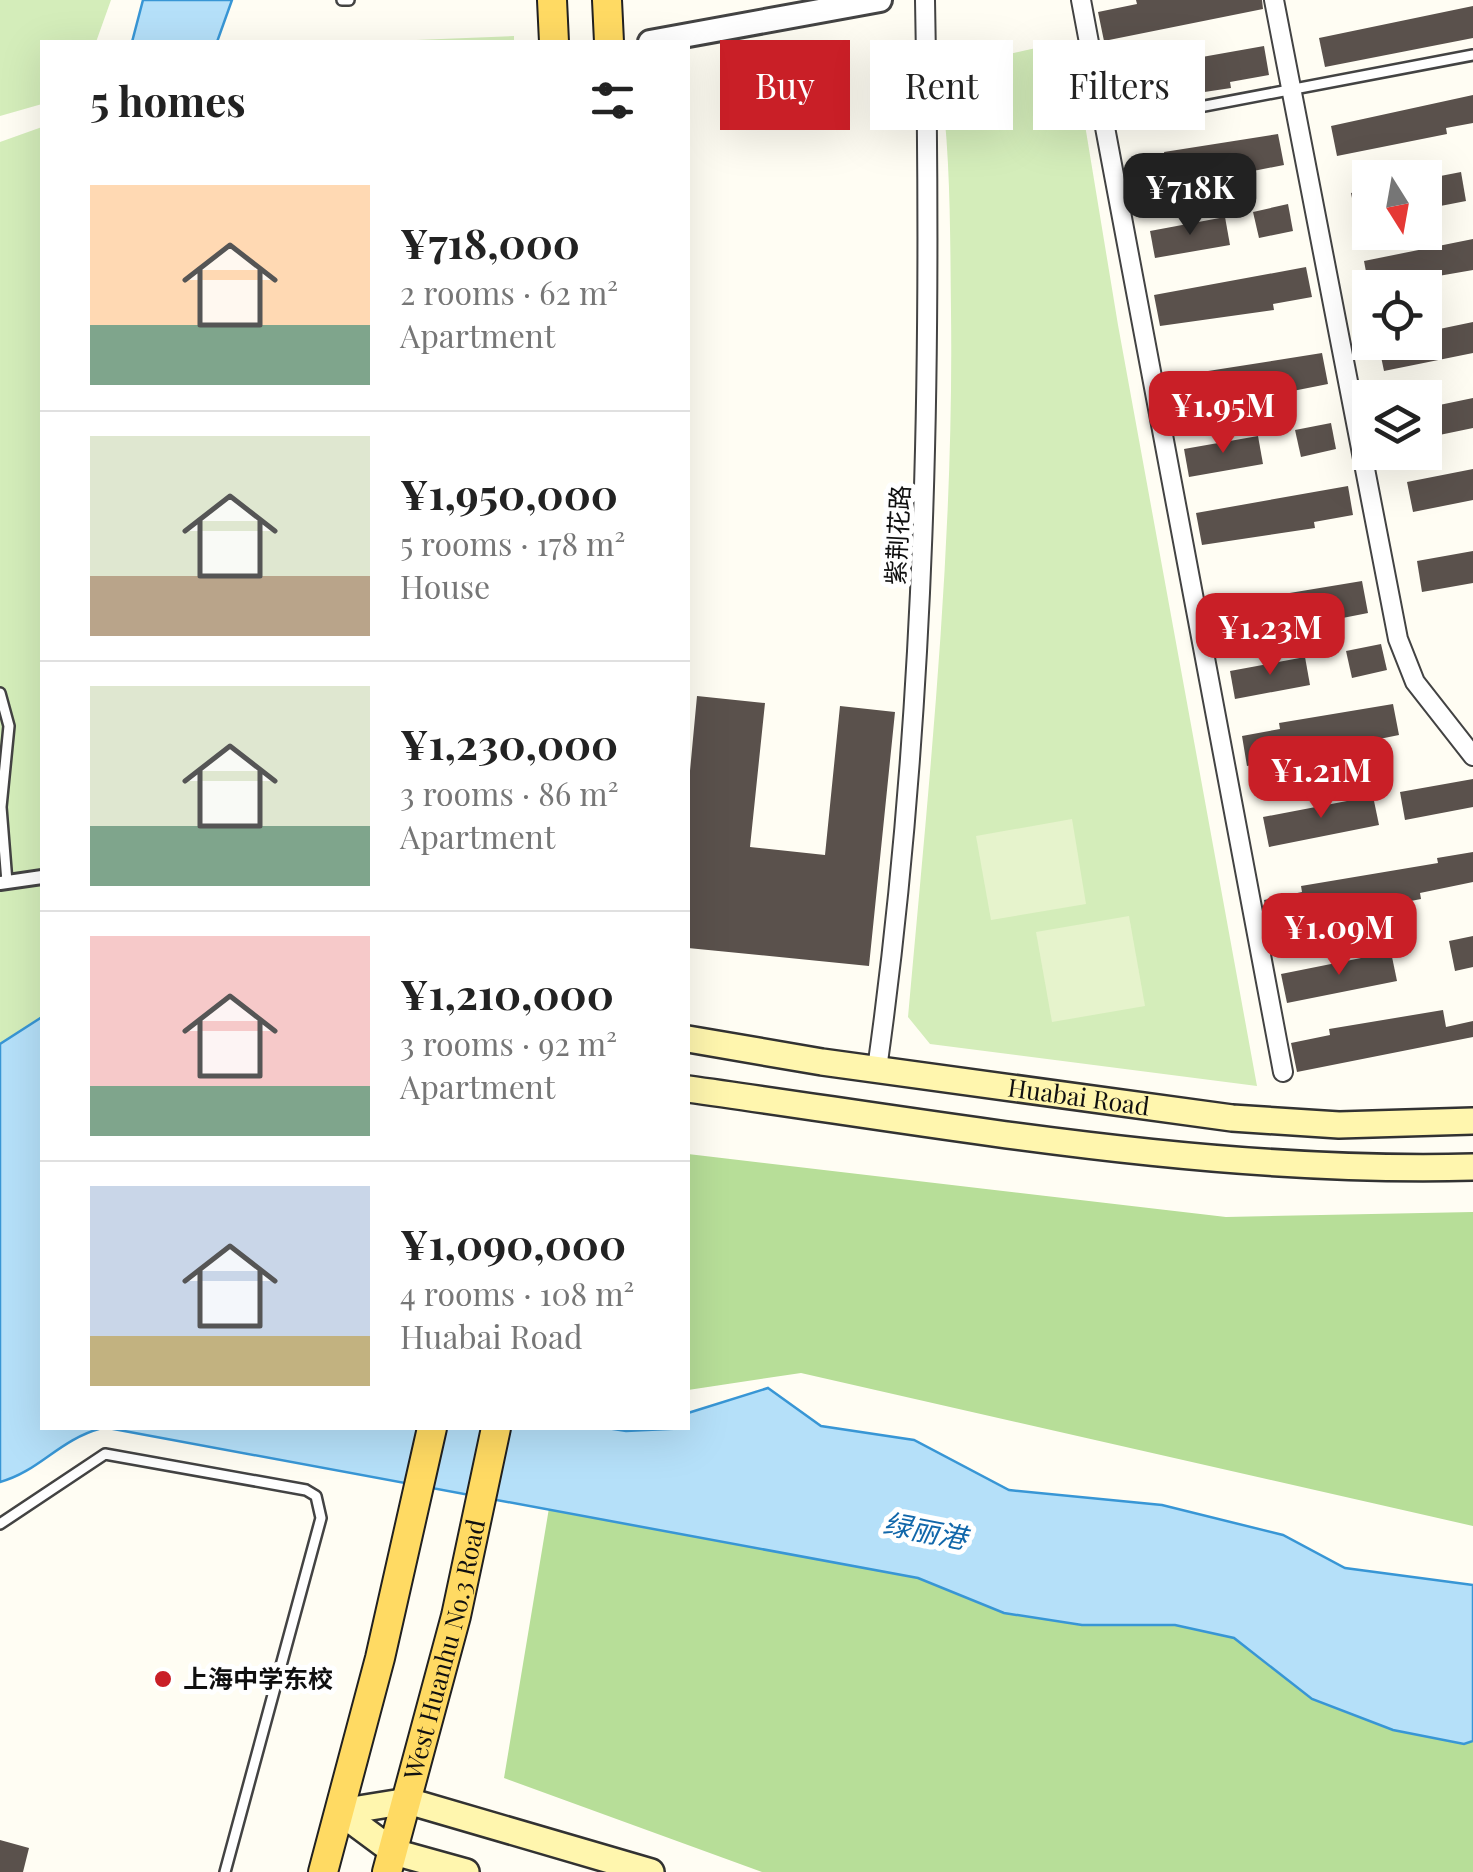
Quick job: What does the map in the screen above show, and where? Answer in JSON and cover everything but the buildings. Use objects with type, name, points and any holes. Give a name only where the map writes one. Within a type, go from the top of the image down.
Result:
[{"type":"main road","points":[[552,0],[554,40]]},
{"type":"main road","points":[[606,0],[608,40]]},
{"type":"main road","name":"Huabai Road","points":[[690,1039],[877,1070],[1232,1118],[1339,1125],[1473,1122]]},
{"type":"main road","name":"Huabai Road","points":[[690,1090],[1200,1159],[1312,1167],[1473,1166]]},
{"type":"main road","points":[[324,1872],[432,1430]]},
{"type":"main road","name":"West Huanhu No.3 Road","points":[[390,1862],[481,1504],[496,1430]]},
{"type":"main road","points":[[340,1812],[408,1801],[651,1872]]},
{"type":"main road","points":[[340,1812],[390,1862],[466,1872]]},
{"type":"street","points":[[661,40],[880,0]]},
{"type":"street","name":"紫荆花路","points":[[877,1070],[904,833],[927,454],[930,228],[926,0]]},
{"type":"street","points":[[1081,0],[1089,40]]},
{"type":"street","points":[[1274,0],[1398,638],[1415,682],[1473,756]]},
{"type":"street","points":[[1106,130],[1282,1072]]},
{"type":"street","points":[[3,882],[40,878]]},
{"type":"lane","points":[[1205,106],[1473,55]]},
{"type":"lane","points":[[0,693],[9,726],[1,808],[3,882]]},
{"type":"lane","points":[[0,1524],[105,1454],[306,1490],[316,1496],[322,1518],[226,1872]]},
{"type":"green space","points":[[0,0],[111,0],[97,40],[40,40],[40,105],[0,116]]},
{"type":"green space","points":[[514,36],[514,40],[415,40]]},
{"type":"green space","points":[[1033,49],[1033,130],[1086,130],[1257,1086],[930,1044],[908,1017],[939,665],[948,489],[951,400],[946,130],[1013,130],[1013,53]]},
{"type":"green space","points":[[40,128],[40,1018],[0,1044],[0,142]]},
{"type":"green space","points":[[1072,819],[1086,904],[991,920],[976,836]]},
{"type":"green space","points":[[1129,916],[1145,1006],[1052,1022],[1036,932]]},
{"type":"green space","points":[[690,1154],[1226,1217],[1473,1212],[1473,1526],[801,1373],[690,1390]]},
{"type":"green space","points":[[549,1508],[918,1578],[1004,1613],[1082,1625],[1175,1625],[1234,1638],[1313,1699],[1393,1730],[1464,1744],[1473,1741],[1473,1872],[762,1872],[504,1778]]},
{"type":"water","points":[[143,0],[232,0],[218,40],[133,40]]},
{"type":"water","points":[[40,1018],[40,1430],[96,1430],[73,1440],[27,1471],[0,1482],[0,1044]]},
{"type":"water","name":"绿丽港","points":[[768,1388],[821,1426],[914,1440],[1009,1490],[1162,1505],[1283,1535],[1345,1568],[1473,1585],[1473,1741],[1464,1744],[1393,1730],[1312,1699],[1234,1638],[1175,1625],[1082,1625],[1004,1613],[918,1578],[119,1430],[690,1430],[690,1412]]},
{"type":"place","name":"上海中学东校","points":[[163,1679]]}]
